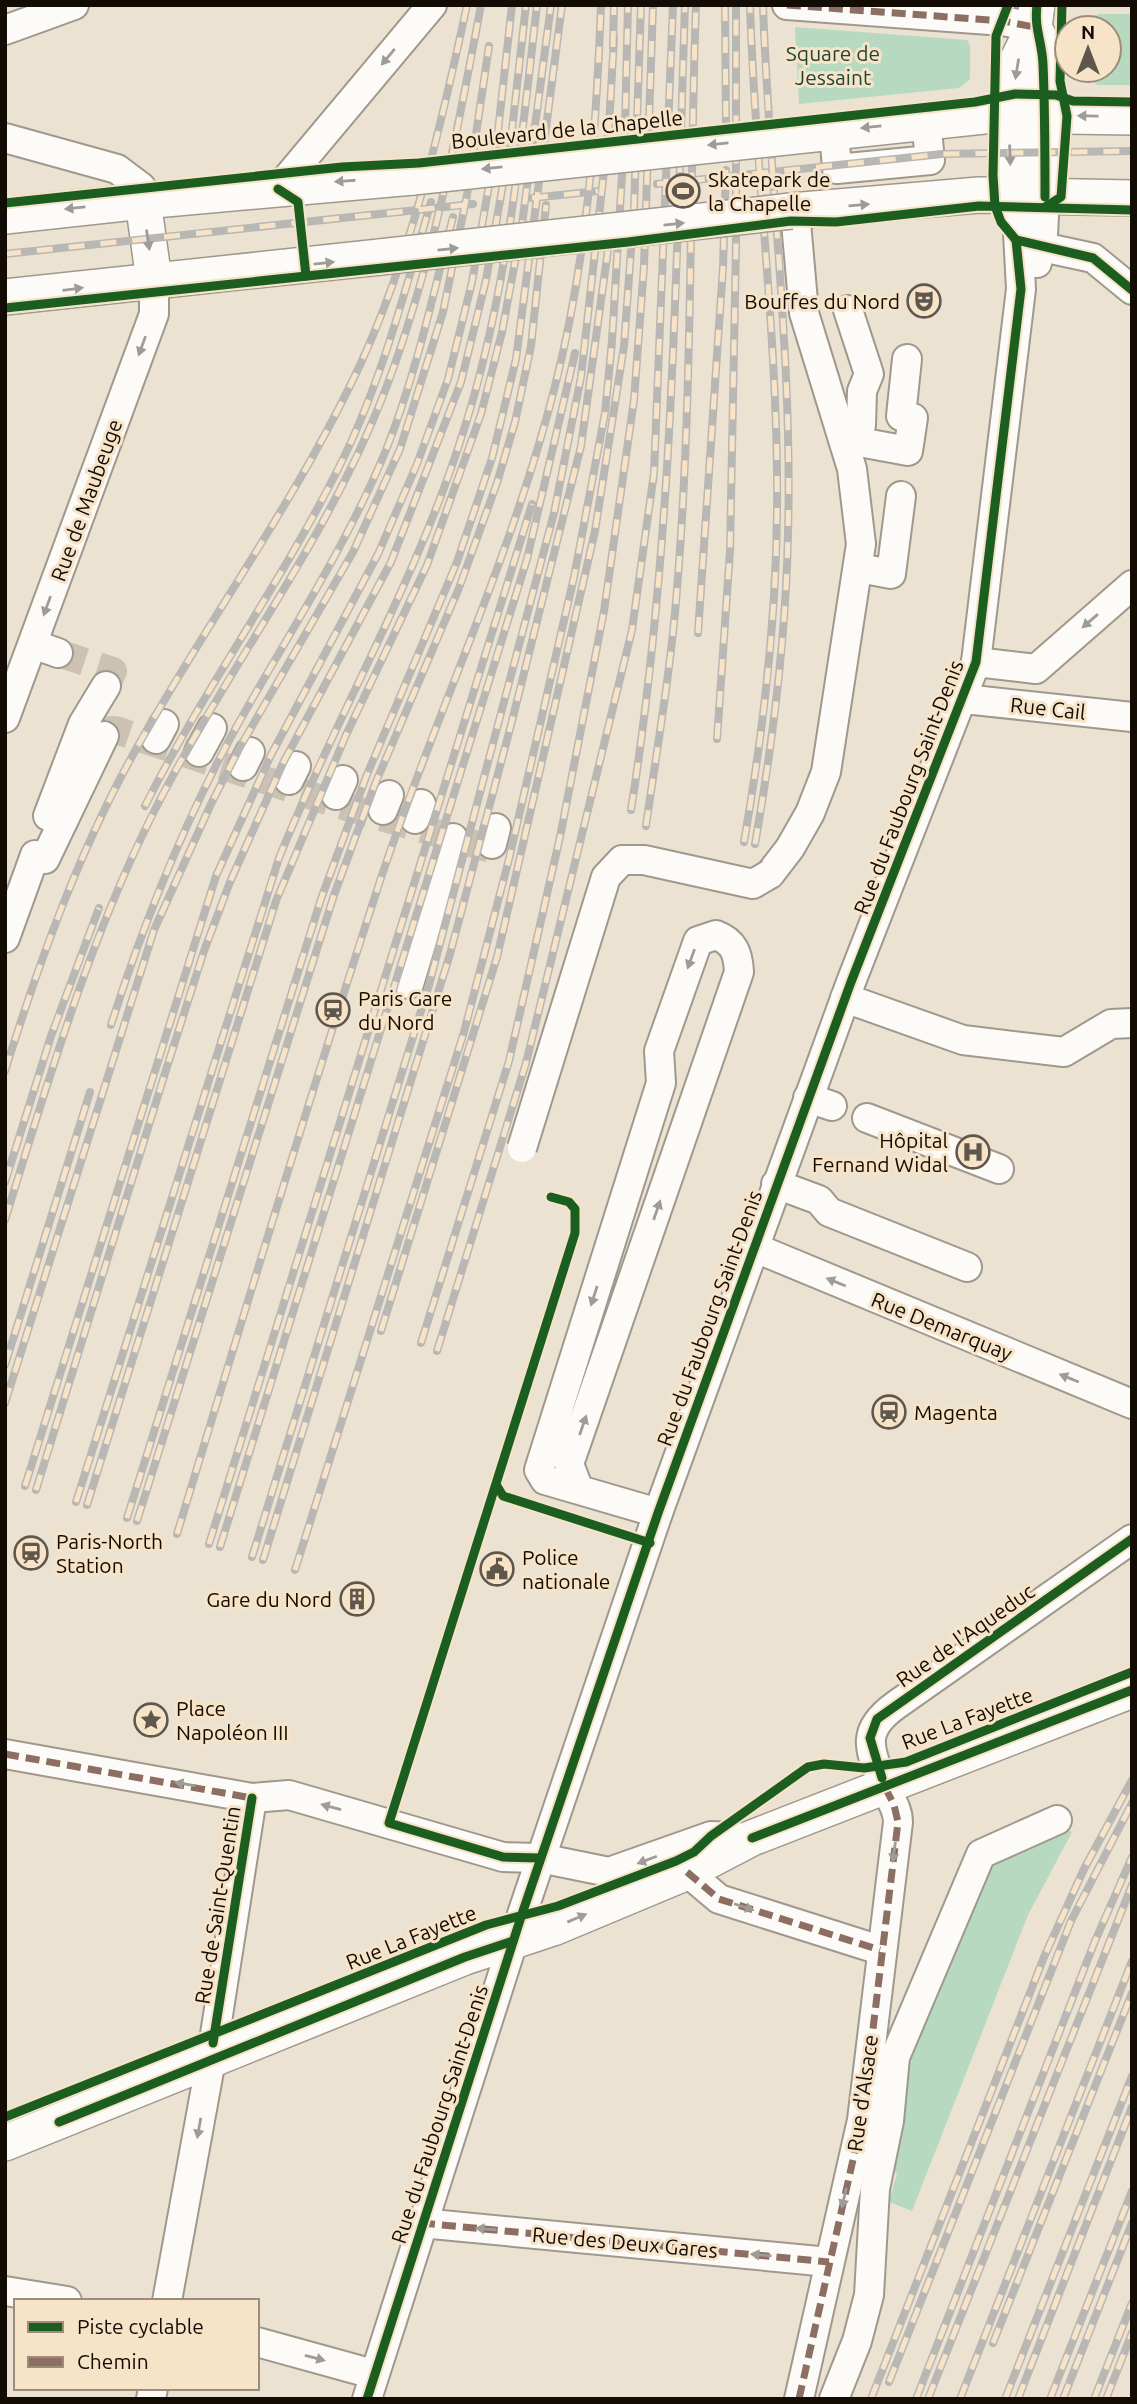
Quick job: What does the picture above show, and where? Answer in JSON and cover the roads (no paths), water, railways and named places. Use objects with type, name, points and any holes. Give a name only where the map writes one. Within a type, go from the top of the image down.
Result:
[{"type":"main road","points":[[1030,196],[1010,165],[1028,115],[1042,44],[1035,16]]},
{"type":"main road","name":"Boulevard de la Chapelle","points":[[5,216],[413,177],[926,121],[1028,115],[1132,117]]},
{"type":"main road","points":[[5,297],[793,211],[979,195],[1132,198]]},
{"type":"main road","points":[[143,201],[154,280]]},
{"type":"main road","name":"Rue La Fayette","points":[[5,2143],[466,1957],[687,1872],[752,1838],[1132,1690]]},
{"type":"street","points":[[5,30],[74,5]]},
{"type":"street","points":[[278,189],[432,5]]},
{"type":"street","points":[[787,5],[1003,21],[1035,16]]},
{"type":"street","points":[[5,138],[117,169],[141,187],[143,201]]},
{"type":"street","name":"Rue du Faubourg Saint-Denis","points":[[1021,289],[1034,271],[1042,247],[1030,196]]},
{"type":"street","name":"Rue du Faubourg Saint-Denis","points":[[370,2386],[540,1858],[658,1513],[776,1184],[820,1102],[845,998],[964,699],[976,662],[1030,196]]},
{"type":"street","points":[[522,1148],[606,877],[622,860],[644,860],[753,884],[770,874],[790,848],[810,813],[826,772],[861,544],[858,495],[804,313],[793,211]]},
{"type":"street","points":[[1042,247],[1093,258],[1132,290]]},
{"type":"street","name":"Rue de Maubeuge","points":[[5,718],[46,648],[154,314],[154,280]]},
{"type":"street","points":[[843,439],[861,425],[862,391],[869,374],[848,310]]},
{"type":"street","points":[[857,580],[891,574],[913,418],[901,416],[907,359]]},
{"type":"street","points":[[843,439],[908,451]]},
{"type":"street","points":[[976,662],[1036,668],[1132,585]]},
{"type":"street","points":[[1035,707],[1036,668]]},
{"type":"street","points":[[5,938],[83,724],[106,686]]},
{"type":"street","name":"Rue Cail","points":[[964,699],[1132,717]]},
{"type":"street","points":[[34,855],[45,859],[104,736]]},
{"type":"street","points":[[409,984],[453,838]]},
{"type":"street","points":[[579,1490],[569,1464],[739,972],[736,949],[729,940],[716,935],[698,941],[659,1051],[661,1083],[539,1470],[545,1480],[579,1490],[658,1513]]},
{"type":"street","points":[[845,998],[963,1040],[1064,1052],[1111,1024],[1132,1023]]},
{"type":"street","points":[[867,1118],[999,1169]]},
{"type":"street","points":[[776,1184],[819,1200],[829,1212],[967,1267]]},
{"type":"street","name":"Rue Demarquay","points":[[753,1247],[1132,1404]]},
{"type":"street","name":"Rue de l'Aqueduc","points":[[885,1787],[870,1738],[877,1719],[1132,1539]]},
{"type":"street","points":[[5,1754],[262,1797],[289,1796],[503,1857],[540,1858],[609,1872],[711,1836],[752,1838]]},
{"type":"street","name":"Rue d'Alsace","points":[[799,2399],[862,2120],[880,1950],[898,1822],[894,1805],[885,1787]]},
{"type":"street","name":"Rue de Saint-Quentin","points":[[167,2299],[262,1797]]},
{"type":"street","points":[[834,2399],[857,2341],[869,2295],[875,2189],[889,2121],[895,2057],[981,1854],[1057,1820]]},
{"type":"street","points":[[687,1872],[719,1899],[880,1950]]},
{"type":"street","name":"Rue des Deux Gares","points":[[421,2224],[829,2262]]},
{"type":"street","points":[[5,2291],[55,2299]]},
{"type":"street","points":[[259,2343],[370,2386]]},
{"type":"tunnel","points":[[58,653],[113,671],[106,686]]},
{"type":"tunnel","points":[[104,736],[111,730],[119,731],[333,803],[491,849],[496,828]]},
{"type":"railway","points":[[5,1071],[62,908],[115,789],[163,702],[309,464],[360,365],[410,233],[447,96],[467,5]]},
{"type":"railway","points":[[5,1220],[74,1003],[138,845],[190,745],[333,503],[381,401],[399,353],[428,256],[452,156],[481,5]]},
{"type":"railway","points":[[25,1486],[216,876],[271,755],[378,554],[417,464],[448,379],[472,282],[497,140],[512,5]]},
{"type":"railway","points":[[36,1490],[166,1070],[204,951],[230,882],[283,763],[391,562],[461,382],[486,280],[511,139],[526,5]]},
{"type":"railway","points":[[76,1502],[279,858],[420,548],[460,442],[476,388],[501,280],[518,170],[537,5]]},
{"type":"railway","points":[[87,1505],[276,901],[346,735],[427,565],[481,414],[502,332],[522,224],[551,5]]},
{"type":"railway","points":[[127,1518],[321,899],[366,777],[457,562],[492,458],[516,359],[562,5]]},
{"type":"railway","points":[[177,1534],[379,884],[495,575],[537,450],[555,386],[575,291],[588,197],[601,5]]},
{"type":"railway","points":[[613,47],[614,5]]},
{"type":"railway","points":[[295,1570],[464,1032],[509,859],[574,577],[605,413],[612,341],[625,126],[628,5]]},
{"type":"railway","points":[[381,1331],[497,957],[595,531],[624,346],[634,209],[641,5]]},
{"type":"railway","points":[[421,1343],[509,1061],[560,837],[604,611],[634,400],[644,266],[653,5]]},
{"type":"railway","points":[[437,1351],[526,1063],[632,630],[654,473],[673,5]]},
{"type":"railway","points":[[631,810],[656,610],[664,509],[675,308],[685,5]]},
{"type":"railway","points":[[646,826],[671,649],[682,516],[696,5]]},
{"type":"railway","points":[[725,5],[726,128]]},
{"type":"railway","points":[[717,739],[730,551],[736,245],[736,5]]},
{"type":"railway","points":[[744,842],[767,678],[777,512],[771,322],[750,5]]},
{"type":"railway","points":[[755,844],[778,689],[785,612],[789,468],[784,336],[763,5]]},
{"type":"railway","points":[[252,1557],[429,985],[554,513],[581,377],[609,126],[614,38]]},
{"type":"railway","points":[[5,1403],[154,930],[240,747],[353,552],[400,449],[443,312],[467,195],[489,46]]},
{"type":"railway","points":[[657,184],[942,154],[1132,151]]},
{"type":"railway","points":[[698,633],[723,267],[726,170]]},
{"type":"railway","points":[[532,198],[598,191]]},
{"type":"railway","points":[[145,806],[191,722],[290,558],[352,441],[390,340],[431,202]]},
{"type":"railway","points":[[5,254],[473,204]]},
{"type":"railway","points":[[137,1521],[334,895],[375,784],[459,588],[497,483],[515,422],[531,346],[546,205]]},
{"type":"railway","points":[[111,1025],[152,909],[200,797],[238,724],[335,555],[386,450],[415,364],[453,217]]},
{"type":"railway","points":[[263,1560],[450,954],[511,725],[581,446],[611,228]]},
{"type":"railway","points":[[220,1547],[527,559],[575,353]]},
{"type":"railway","points":[[209,1544],[532,504]]},
{"type":"railway","points":[[5,1182],[51,1036],[99,908]]},
{"type":"railway","points":[[5,1365],[90,1092]]},
{"type":"railway","points":[[871,2399],[1044,1957],[1084,1869],[1132,1780]]},
{"type":"railway","points":[[889,2382],[1071,1921],[1132,1803]]},
{"type":"railway","points":[[916,2399],[1095,1941],[1132,1857]]},
{"type":"railway","points":[[928,2399],[1132,1885]]},
{"type":"railway","points":[[960,2399],[1132,1961]]},
{"type":"railway","points":[[993,2343],[1132,1993]]},
{"type":"railway","points":[[1005,2399],[1132,2076]]},
{"type":"railway","points":[[1018,2399],[1132,2107]]},
{"type":"railway","points":[[1050,2399],[1132,2191]]},
{"type":"railway","points":[[1063,2399],[1132,2223]]},
{"type":"railway","points":[[1094,2399],[1132,2303]]},
{"type":"railway","points":[[1106,2399],[1132,2333]]},
{"type":"place","name":"Skatepark de la Chapelle","points":[[683,191]]},
{"type":"place","name":"Bouffes du Nord","points":[[924,301]]},
{"type":"place","name":"Paris Gare du Nord","points":[[333,1010]]},
{"type":"place","name":"Hôpital Fernand Widal","points":[[973,1152]]},
{"type":"place","name":"Magenta","points":[[889,1412]]},
{"type":"place","name":"Paris-North Station","points":[[31,1553]]},
{"type":"place","name":"Police nationale","points":[[497,1569]]},
{"type":"place","name":"Gare du Nord","points":[[357,1599]]},
{"type":"place","name":"Place Napoléon III","points":[[151,1720]]},
{"type":"park label","name":"Square de Jessaint","points":[[833,65]]}]
